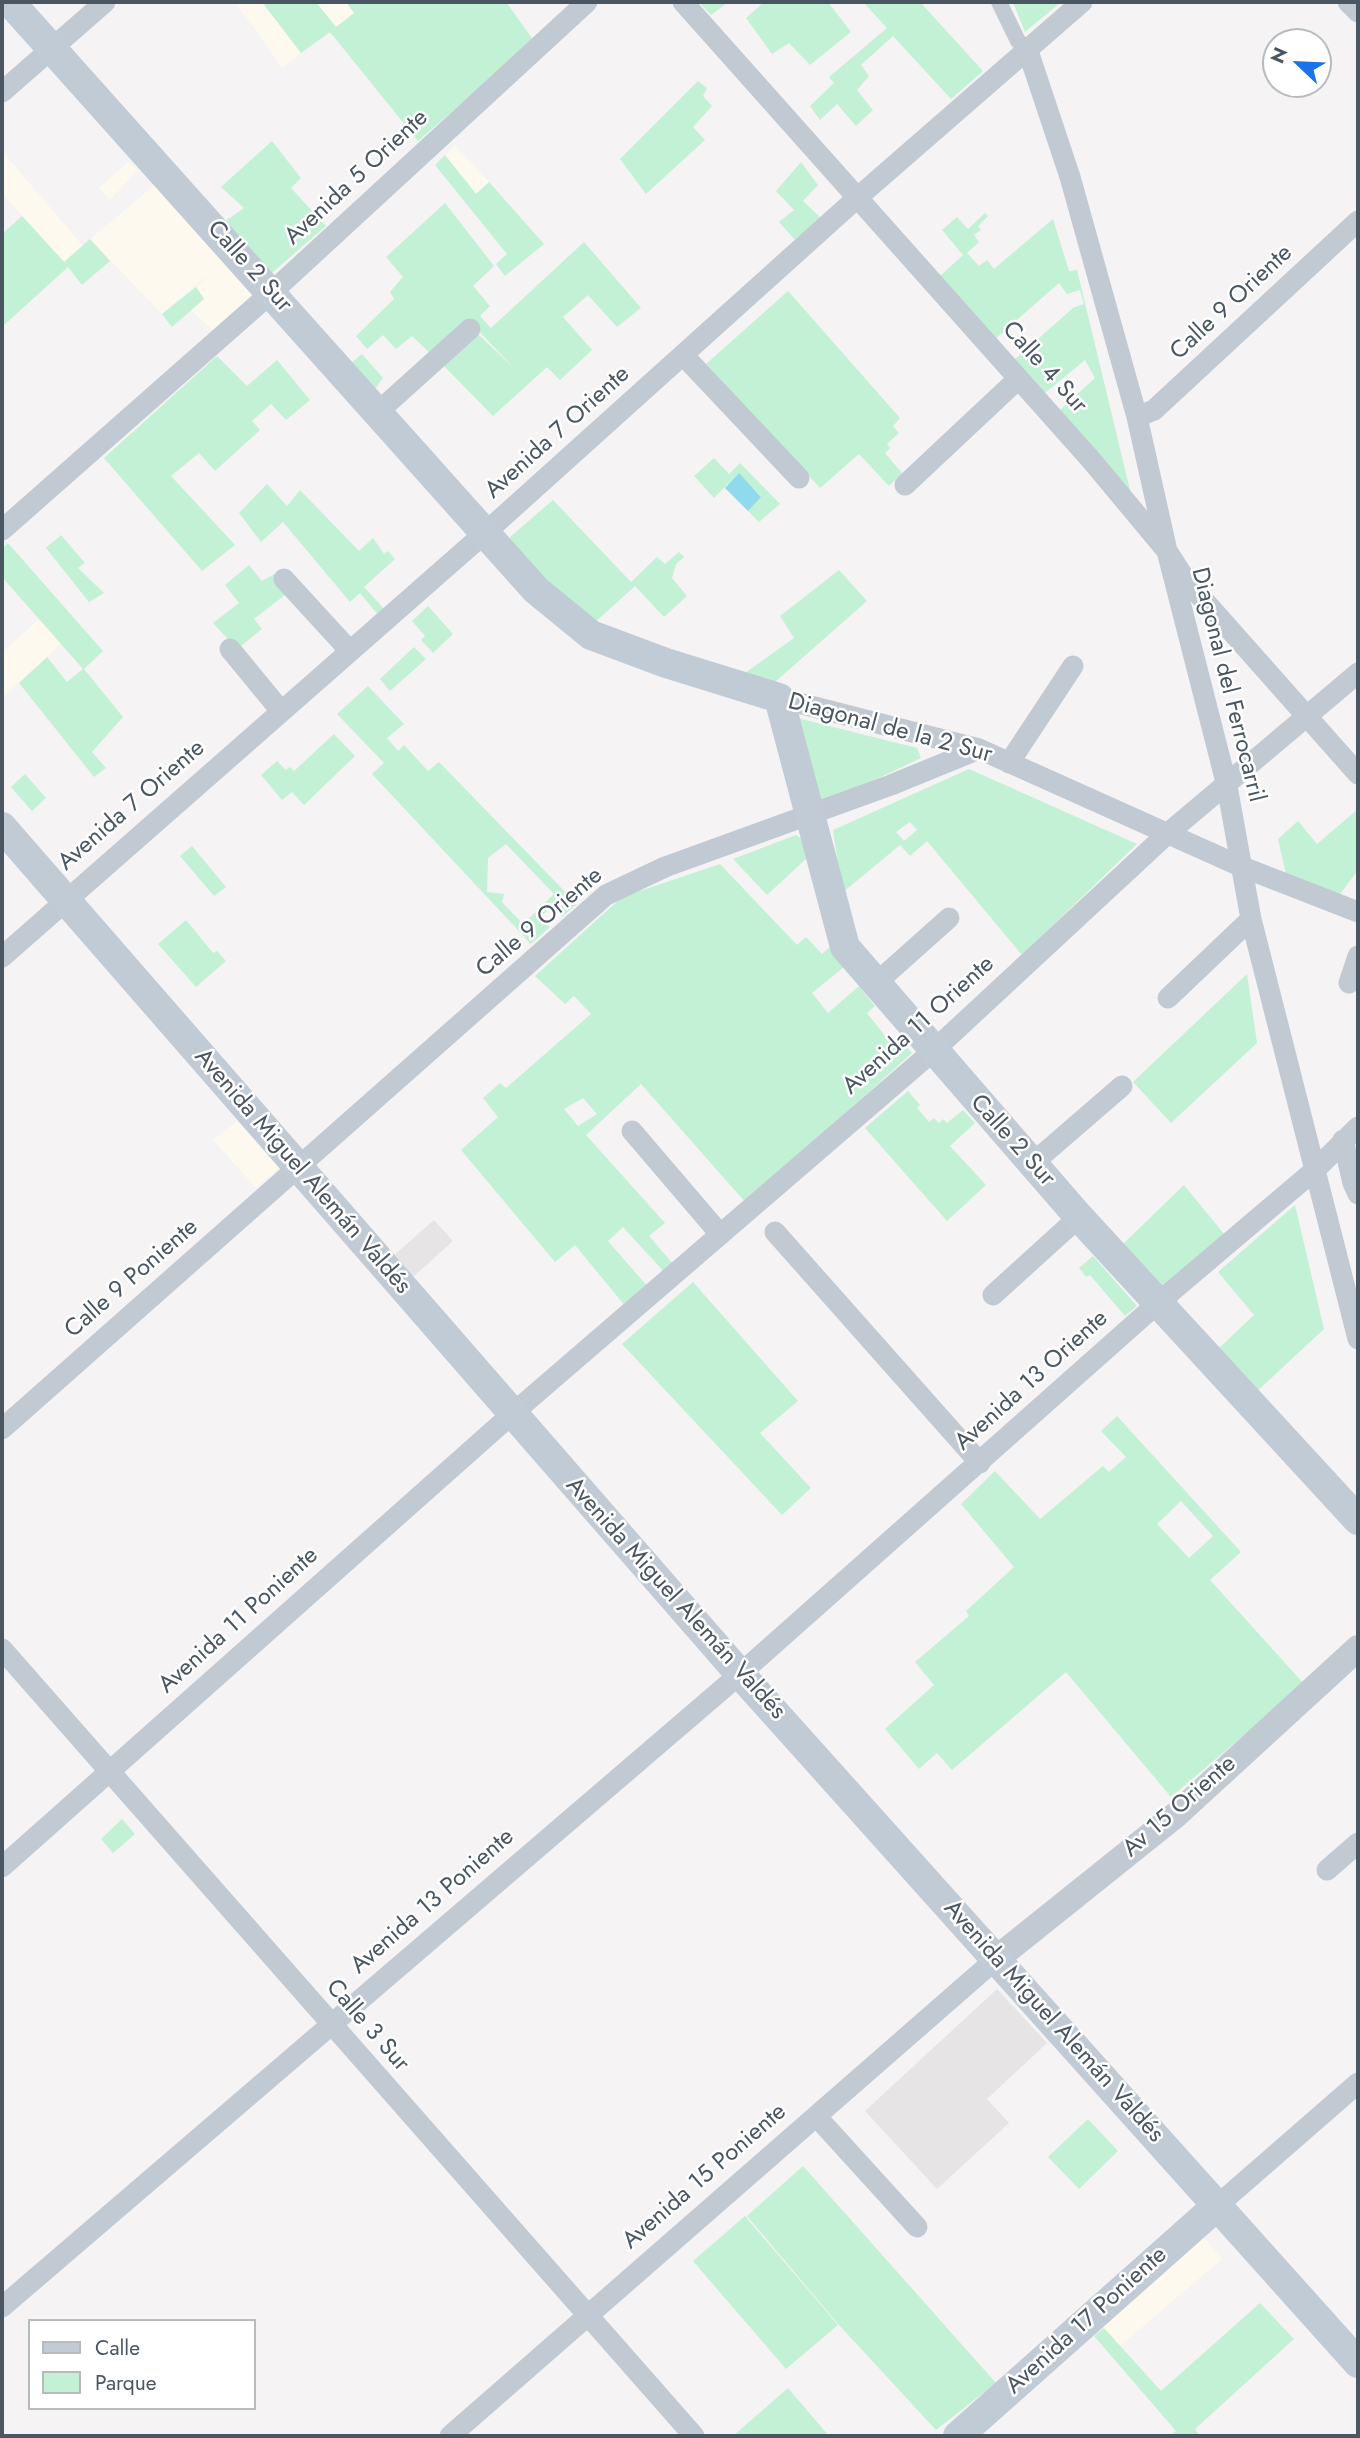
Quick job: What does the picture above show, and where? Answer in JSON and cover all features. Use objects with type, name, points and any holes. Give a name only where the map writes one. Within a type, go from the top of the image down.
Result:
[{"type":"main road","name":"Calle 2 Sur","points":[[10,2],[486,533]]},
{"type":"main road","name":"Diagonal de la 2 Sur","points":[[486,533],[536,590],[591,635],[666,663],[779,698]]},
{"type":"main road","name":"Calle 2 Sur","points":[[779,698],[845,947],[932,1052],[1079,1217],[1358,1520]]},
{"type":"main road","name":"Avenida Miguel Alemán Valdés","points":[[2,827],[740,1674],[1358,2363]]},
{"type":"main road","name":"Avenida 17 Poniente","points":[[958,2436],[1217,2206]]},
{"type":"street","points":[[2,92],[105,2]]},
{"type":"street","name":"Avenida 5 Oriente","points":[[2,530],[272,292],[587,2]]},
{"type":"street","name":"Calle 4 Sur","points":[[683,2],[1018,379],[1167,551],[1185,579],[1358,774]]},
{"type":"street","points":[[999,2],[1018,41],[1027,48]]},
{"type":"street","name":"Avenida 7 Oriente","points":[[2,957],[65,898],[486,533],[857,198],[1082,2]]},
{"type":"street","points":[[1349,2],[1358,12]]},
{"type":"street","name":"Diagonal del Ferrocarril","points":[[1027,48],[1069,175],[1137,417],[1167,551],[1227,786],[1251,919],[1358,1339]]},
{"type":"street","name":"Calle 9 Oriente","points":[[1137,417],[1154,410],[1358,221]]},
{"type":"street","points":[[379,411],[470,329]]},
{"type":"street","points":[[683,355],[799,478]]},
{"type":"street","points":[[905,485],[1018,379]]},
{"type":"street","points":[[284,579],[350,651]]},
{"type":"street","points":[[230,649],[281,711]]},
{"type":"street","points":[[1009,763],[1073,666]]},
{"type":"street","name":"Avenida 11 Oriente","points":[[512,1414],[932,1052],[1167,834],[1358,673]]},
{"type":"street","name":"Diagonal de la 2 Sur","points":[[779,698],[979,749],[1240,866],[1358,912]]},
{"type":"street","name":"Calle 9 Oriente","points":[[298,1168],[607,895],[666,867],[811,815],[979,749]]},
{"type":"street","points":[[875,984],[949,918]]},
{"type":"street","points":[[1168,998],[1251,919]]},
{"type":"street","points":[[1349,984],[1358,956]]},
{"type":"street","points":[[1033,1163],[1122,1086]]},
{"type":"street","points":[[632,1131],[720,1234]]},
{"type":"street","points":[[1351,1133],[1358,1194]]},
{"type":"street","name":"Avenida 13 Oriente","points":[[740,1674],[1158,1303],[1316,1169],[1351,1133]]},
{"type":"street","name":"Calle 9 Poniente","points":[[2,1429],[298,1168]]},
{"type":"street","points":[[993,1295],[1079,1217]]},
{"type":"street","points":[[775,1232],[980,1463]]},
{"type":"street","name":"Avenida 11 Poniente","points":[[2,1867],[512,1414]]},
{"type":"street","name":"Av 15 Oriente","points":[[996,1959],[1177,1814],[1358,1648]]},
{"type":"street","name":"Calle 3 Sur","points":[[2,1649],[111,1770],[585,2316],[694,2436]]},
{"type":"street","name":"Avenida 13 Poniente","points":[[2,2308],[740,1674]]},
{"type":"street","points":[[1328,1870],[1358,1843]]},
{"type":"street","name":"Avenida 15 Poniente","points":[[450,2436],[996,1959]]},
{"type":"street","points":[[1217,2206],[1358,2083]]},
{"type":"street","points":[[816,2116],[917,2227]]},
{"type":"shaded area","points":[[262,2],[301,53],[282,68],[236,3]]},
{"type":"shaded area","points":[[316,2],[346,2],[354,13],[336,27]]},
{"type":"shaded area","points":[[455,145],[489,182],[477,194],[445,155]]},
{"type":"shaded area","points":[[2,151],[83,246],[65,262],[2,194]]},
{"type":"shaded area","points":[[128,162],[138,170],[110,200],[99,188]]},
{"type":"shaded area","points":[[156,184],[257,293],[212,330],[191,310],[204,299],[196,287],[211,272],[162,314],[90,239]]},
{"type":"shaded area","points":[[39,619],[62,643],[2,698],[2,653]]},
{"type":"shaded area","points":[[237,1121],[280,1167],[256,1188],[213,1140]]},
{"type":"shaded area","points":[[434,1220],[453,1241],[412,1278],[393,1256]]},
{"type":"shaded area","points":[[997,1989],[1047,2043],[987,2099],[1009,2123],[937,2189],[865,2111]]},
{"type":"shaded area","points":[[1201,2234],[1222,2259],[1120,2346],[1100,2324]]},
{"type":"green space","points":[[262,2],[316,2],[336,27],[354,13],[346,2],[506,2],[534,41],[418,141],[330,32],[301,53]]},
{"type":"green space","points":[[699,2],[728,2],[711,15]]},
{"type":"green space","points":[[764,2],[828,2],[851,32],[810,65],[789,43],[772,54],[746,18]]},
{"type":"green space","points":[[863,2],[920,2],[983,71],[951,99],[893,36],[861,65],[869,76],[857,90],[873,110],[856,126],[837,104],[820,120],[810,106],[834,83],[829,77],[887,28]]},
{"type":"green space","points":[[1013,2],[1061,2],[1025,32]]},
{"type":"green space","points":[[698,81],[707,88],[703,96],[712,106],[693,127],[705,140],[646,194],[620,159]]},
{"type":"green space","points":[[272,141],[301,178],[291,188],[326,226],[266,278],[224,222],[244,208],[221,187]]},
{"type":"green space","points":[[445,155],[476,194],[489,182],[544,244],[505,276],[496,264],[507,254],[435,165]]},
{"type":"green space","points":[[801,162],[818,185],[803,201],[822,219],[797,242],[779,222],[794,210],[776,191]]},
{"type":"green space","points":[[445,203],[494,266],[473,286],[490,306],[480,316],[491,328],[584,242],[641,308],[617,327],[588,295],[563,317],[592,350],[560,380],[547,367],[493,416],[444,366],[478,334],[515,369],[470,322],[430,353],[412,336],[396,349],[383,335],[367,349],[356,336],[394,299],[390,292],[403,277],[386,257]]},
{"type":"green space","points":[[985,213],[988,216],[978,226],[981,230],[974,235],[979,242],[967,253],[979,266],[987,260],[994,269],[1053,219],[1069,271],[1077,270],[1130,490],[1127,493],[1060,410],[1095,378],[1085,360],[1045,393],[1013,361],[1073,308],[1084,304],[1080,290],[1067,294],[1059,283],[994,340],[940,276],[963,255],[942,230],[957,217],[968,229]]},
{"type":"green space","points":[[22,216],[64,262],[90,239],[110,261],[82,285],[68,267],[2,327],[2,234]]},
{"type":"green space","points":[[196,287],[204,299],[172,327],[162,314]]},
{"type":"green space","points":[[788,291],[900,418],[893,426],[899,433],[887,444],[890,448],[885,453],[902,473],[889,486],[859,454],[820,488],[706,364]]},
{"type":"green space","points":[[362,354],[383,378],[374,390],[350,364]]},
{"type":"green space","points":[[217,356],[247,386],[277,360],[310,400],[286,420],[271,404],[252,421],[260,430],[215,471],[199,453],[171,476],[235,545],[202,571],[104,458]]},
{"type":"green space","points":[[714,458],[729,474],[740,463],[780,504],[759,522],[748,511],[761,496],[738,474],[714,498],[694,476]]},
{"type":"green space","points":[[267,484],[287,506],[300,490],[359,551],[373,538],[384,554],[388,551],[395,559],[364,587],[385,610],[379,616],[360,593],[350,602],[283,522],[261,542],[239,513]]},
{"type":"green space","points":[[553,500],[631,582],[657,557],[665,564],[679,552],[684,557],[676,564],[672,578],[687,596],[664,617],[635,586],[591,626],[509,545],[510,537]]},
{"type":"green space","points":[[61,535],[85,563],[78,568],[104,593],[89,602],[46,548]]},
{"type":"green space","points":[[8,543],[103,651],[84,669],[123,717],[92,752],[106,768],[94,777],[19,683],[47,657],[67,682],[83,669],[2,577],[2,549]]},
{"type":"green space","points":[[249,565],[262,581],[274,574],[290,591],[254,619],[262,629],[237,649],[213,623],[239,603],[225,585]]},
{"type":"green space","points":[[839,570],[867,601],[775,682],[745,673],[794,638],[780,616]]},
{"type":"green space","points":[[428,606],[453,634],[433,653],[421,640],[425,636],[412,621]]},
{"type":"green space","points":[[414,647],[426,659],[390,691],[380,679]]},
{"type":"green space","points":[[368,686],[404,724],[387,738],[398,751],[404,745],[428,771],[439,762],[577,904],[562,917],[552,906],[541,916],[550,927],[531,944],[372,774],[384,763],[337,714]],"holes":[[[506,844],[554,894],[523,924],[502,902],[504,894],[487,892],[488,858]]]},
{"type":"green space","points":[[797,718],[917,748],[921,758],[818,807]]},
{"type":"green space","points":[[334,734],[355,756],[304,805],[292,792],[282,800],[261,775],[277,761],[286,770],[290,767],[294,771]]},
{"type":"green space","points":[[969,769],[1137,844],[1022,955],[927,841],[910,856],[900,845],[842,893],[833,830]],"holes":[[[910,822],[917,830],[904,841],[896,832]]]},
{"type":"green space","points":[[25,774],[46,798],[32,811],[11,787]]},
{"type":"green space","points":[[1358,809],[1358,870],[1338,897],[1286,874],[1278,839],[1298,821],[1317,844]]},
{"type":"green space","points":[[796,835],[802,839],[807,858],[767,895],[733,859]]},
{"type":"green space","points":[[192,846],[226,887],[214,896],[180,856]]},
{"type":"green space","points":[[720,864],[797,945],[806,937],[822,954],[833,944],[844,967],[812,993],[828,1013],[859,986],[875,1006],[867,1013],[890,1042],[898,1036],[912,1053],[746,1203],[641,1084],[586,1135],[665,1223],[649,1236],[674,1265],[665,1273],[623,1227],[608,1241],[648,1287],[626,1307],[575,1245],[555,1262],[461,1150],[498,1117],[483,1098],[500,1083],[506,1088],[591,1014],[574,996],[565,1004],[535,976],[622,897]],"holes":[[[583,1098],[597,1114],[578,1126],[564,1109]]]},
{"type":"green space","points":[[186,920],[213,953],[217,951],[226,961],[196,987],[158,944]]},
{"type":"green space","points":[[1247,974],[1257,1043],[1171,1123],[1133,1082]]},
{"type":"green space","points":[[908,1091],[929,1122],[934,1118],[939,1123],[943,1119],[947,1123],[963,1110],[975,1123],[950,1146],[986,1185],[947,1221],[865,1128]]},
{"type":"green space","points":[[1184,1185],[1224,1234],[1159,1290],[1121,1246]]},
{"type":"green space","points":[[1295,1205],[1324,1329],[1253,1395],[1215,1352],[1254,1315],[1218,1272]]},
{"type":"green space","points":[[1093,1256],[1137,1306],[1125,1316],[1090,1275],[1086,1277],[1079,1268]]},
{"type":"green space","points":[[693,1282],[798,1401],[760,1433],[811,1488],[782,1515],[622,1344]]},
{"type":"green space","points":[[1117,1416],[1241,1552],[1210,1580],[1304,1684],[1171,1797],[1066,1672],[952,1770],[937,1753],[919,1769],[885,1729],[934,1685],[915,1662],[969,1616],[966,1611],[1014,1567],[961,1504],[995,1471],[1040,1519],[1103,1466],[1109,1472],[1126,1457],[1101,1431]],"holes":[[[1181,1501],[1213,1536],[1189,1558],[1157,1524]]]},
{"type":"green space","points":[[122,1819],[135,1834],[113,1853],[101,1839]]},
{"type":"green space","points":[[1088,2119],[1118,2151],[1079,2189],[1048,2157]]},
{"type":"green space","points":[[803,2166],[996,2383],[936,2430],[839,2325],[747,2216]]},
{"type":"green space","points":[[745,2216],[838,2325],[786,2369],[693,2261]]},
{"type":"green space","points":[[1260,2303],[1294,2339],[1195,2429],[1200,2436],[1170,2436],[1176,2431],[1094,2336],[1104,2328],[1161,2391]]},
{"type":"green space","points":[[788,2388],[829,2436],[733,2436]]},
{"type":"water","points":[[739,473],[761,497],[748,511],[725,488]]}]
